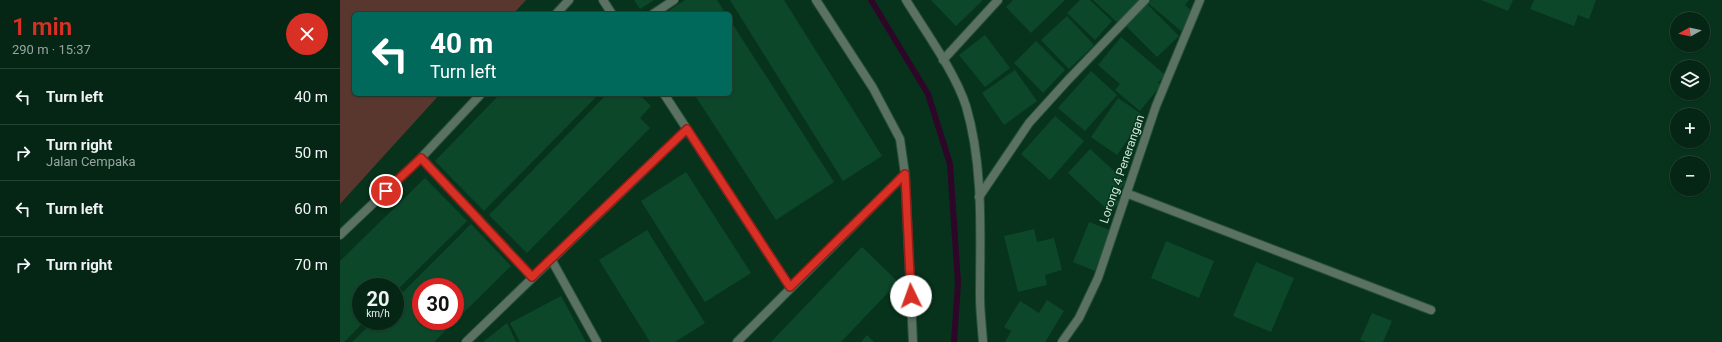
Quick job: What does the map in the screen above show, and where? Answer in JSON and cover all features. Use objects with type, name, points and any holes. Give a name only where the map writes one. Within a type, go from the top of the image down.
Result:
[{"type":"street","points":[[558,12],[569,0]]},
{"type":"street","points":[[603,0],[611,12]]},
{"type":"street","points":[[656,12],[674,0]]},
{"type":"street","points":[[816,0],[888,112],[900,139],[905,174],[913,342]]},
{"type":"street","points":[[906,0],[956,82],[966,106],[978,175],[980,298],[983,342]]},
{"type":"street","points":[[943,60],[998,0]]},
{"type":"street","points":[[979,198],[1029,123],[1145,0]]},
{"type":"street","name":"Lorong 4 Penerangan","points":[[1062,342],[1079,318],[1098,278],[1156,106],[1200,0]]},
{"type":"street","points":[[340,235],[421,158],[479,96]]},
{"type":"street","points":[[665,96],[790,287]]},
{"type":"street","points":[[466,342],[687,129]]},
{"type":"street","points":[[421,158],[532,277]]},
{"type":"street","points":[[737,342],[790,287],[905,174]]},
{"type":"street","points":[[1126,193],[1431,310]]},
{"type":"street","points":[[551,259],[597,342]]},
{"type":"shaded area","points":[[340,0],[526,0],[515,12],[352,12],[352,96],[438,96],[340,204]]},
{"type":"building","points":[[634,0],[654,0],[640,9]]},
{"type":"building","points":[[685,0],[717,0],[725,12],[667,12]]},
{"type":"building","points":[[730,0],[784,0],[882,156],[843,181]]},
{"type":"building","points":[[931,0],[983,0],[956,26]]},
{"type":"building","points":[[1013,0],[1065,0],[1031,33],[1006,7]]},
{"type":"building","points":[[1080,0],[1090,0],[1112,21],[1095,40],[1067,13]]},
{"type":"building","points":[[1093,0],[1147,0],[1122,27]]},
{"type":"building","points":[[1151,0],[1189,0],[1185,5],[1195,14],[1181,31],[1148,3]]},
{"type":"building","points":[[1481,0],[1513,0],[1508,11]]},
{"type":"building","points":[[1534,0],[1596,0],[1589,19],[1578,15],[1574,26],[1530,9]]},
{"type":"building","points":[[1147,4],[1179,36],[1157,57],[1126,26]]},
{"type":"building","points":[[1067,16],[1094,45],[1069,69],[1041,40]]},
{"type":"building","points":[[732,23],[834,182],[776,220],[695,96],[732,96]]},
{"type":"building","points":[[985,35],[1010,68],[985,87],[959,55]]},
{"type":"building","points":[[1121,37],[1165,75],[1158,83],[1161,85],[1140,111],[1115,90],[1120,84],[1098,65]]},
{"type":"building","points":[[1036,41],[1065,70],[1043,93],[1014,63]]},
{"type":"building","points":[[1015,70],[1037,101],[1004,125],[982,93]]},
{"type":"building","points":[[1091,71],[1117,95],[1085,131],[1058,108]]},
{"type":"building","points":[[498,96],[597,96],[484,211],[435,161]]},
{"type":"building","points":[[605,96],[641,96],[651,106],[640,118],[650,128],[527,253],[489,215]]},
{"type":"building","points":[[1118,98],[1144,116],[1117,155],[1091,137]]},
{"type":"building","points":[[1055,116],[1084,141],[1050,180],[1021,154]]},
{"type":"building","points":[[1090,149],[1126,182],[1113,196],[1120,202],[1110,212],[1068,173]]},
{"type":"building","points":[[686,172],[751,273],[705,302],[641,201]]},
{"type":"building","points":[[425,178],[467,221],[404,283],[404,278],[352,278],[352,330],[356,330],[344,342],[340,342],[340,261]]},
{"type":"building","points":[[1089,222],[1110,230],[1095,271],[1073,262]]},
{"type":"building","points":[[471,224],[511,266],[464,312],[464,278],[417,278]]},
{"type":"building","points":[[1034,229],[1037,242],[1054,238],[1062,270],[1045,275],[1047,285],[1018,292],[1004,236]]},
{"type":"building","points":[[647,230],[705,323],[675,342],[650,342],[599,260]]},
{"type":"building","points":[[1166,241],[1214,261],[1199,298],[1151,278]]},
{"type":"building","points":[[862,247],[898,282],[841,342],[771,342]]},
{"type":"building","points":[[1256,262],[1294,278],[1271,332],[1233,316]]},
{"type":"building","points":[[412,283],[412,330],[446,330],[434,342],[352,342],[365,330],[404,330],[404,291]]},
{"type":"building","points":[[561,296],[586,342],[520,342],[510,323]]},
{"type":"building","points":[[1047,300],[1064,311],[1045,342],[1005,342],[1011,331],[1004,327],[1020,301],[1039,313]]},
{"type":"building","points":[[1372,313],[1392,321],[1383,342],[1367,342],[1360,340]]},
{"type":"building","points":[[507,323],[516,342],[483,342]]},
{"type":"building","points":[[867,335],[874,342],[861,342]]},
{"type":"waterway","points":[[871,0],[928,94],[950,164],[958,283],[954,342]]},
{"type":"route","points":[[386,191],[421,158],[532,277],[687,129],[790,287],[905,174],[911,296]]}]
